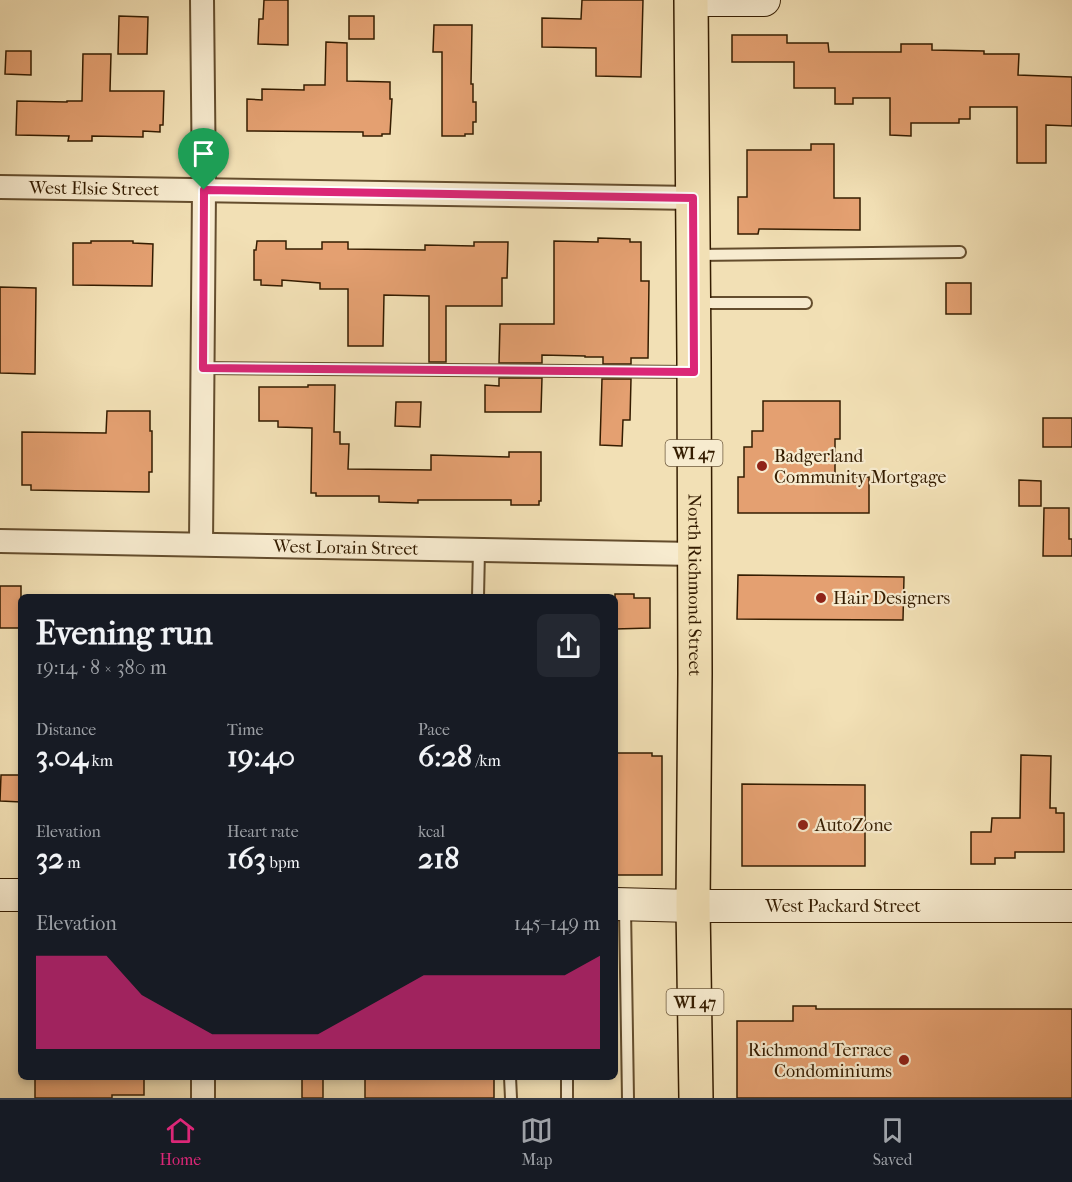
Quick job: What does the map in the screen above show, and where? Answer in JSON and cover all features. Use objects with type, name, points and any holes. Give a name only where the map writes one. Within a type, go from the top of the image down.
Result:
[{"type":"main road","name":"North Richmond Street","points":[[691,0],[695,684],[693,906],[696,1098]]},
{"type":"street","points":[[201,544],[204,190],[202,0]]},
{"type":"street","points":[[691,0],[764,0]]},
{"type":"street","name":"West Elsie Street","points":[[0,187],[693,198]]},
{"type":"street","name":"West Lorain Street","points":[[0,541],[694,554]]},
{"type":"street","points":[[0,895],[18,896]]},
{"type":"street","name":"West Packard Street","points":[[620,904],[1072,906]]},
{"type":"street","points":[[203,1080],[203,1098]]},
{"type":"lane","points":[[693,255],[960,252]]},
{"type":"lane","points":[[693,303],[806,303]]},
{"type":"lane","points":[[203,368],[694,372]]},
{"type":"lane","points":[[478,594],[479,550]]},
{"type":"lane","points":[[620,904],[628,1098]]},
{"type":"lane","points":[[510,1080],[511,1098]]},
{"type":"lane","points":[[567,1080],[567,1098]]},
{"type":"building","points":[[264,0],[288,0],[288,45],[258,44],[259,19],[263,19]]},
{"type":"building","points":[[582,0],[643,0],[641,77],[596,76],[596,48],[542,47],[542,18],[581,19]]},
{"type":"building","points":[[119,16],[148,17],[147,54],[118,54]]},
{"type":"building","points":[[349,16],[374,16],[374,39],[349,39]]},
{"type":"building","points":[[434,25],[472,25],[471,84],[473,84],[473,102],[476,102],[476,122],[473,122],[473,134],[442,136],[442,52],[433,52]]},
{"type":"building","points":[[732,35],[787,35],[787,43],[828,43],[829,52],[901,52],[901,44],[932,44],[932,50],[1019,54],[1018,75],[1072,77],[1072,126],[1046,125],[1046,163],[1017,163],[1017,107],[970,107],[970,119],[959,119],[959,123],[911,123],[911,136],[890,135],[890,98],[853,98],[853,104],[835,104],[835,88],[794,88],[794,62],[732,62]]},
{"type":"building","points":[[326,42],[347,43],[347,81],[390,82],[390,99],[392,99],[390,134],[363,136],[363,132],[247,131],[247,99],[262,100],[262,89],[304,90],[304,85],[325,85]]},
{"type":"building","points":[[6,51],[31,51],[31,75],[5,74]]},
{"type":"building","points":[[83,54],[111,54],[110,91],[164,91],[163,125],[160,125],[160,132],[143,131],[143,137],[92,136],[92,141],[68,141],[69,136],[16,135],[17,101],[82,101]]},
{"type":"building","points":[[811,144],[834,144],[834,198],[860,198],[860,230],[759,229],[758,234],[738,234],[738,197],[747,197],[747,150],[811,150]]},
{"type":"building","points":[[598,238],[630,239],[630,242],[641,242],[641,281],[649,281],[648,358],[631,358],[631,364],[603,364],[603,357],[542,355],[542,363],[499,363],[500,324],[554,324],[554,241],[598,242]]},
{"type":"building","points":[[91,241],[133,241],[133,243],[153,244],[152,286],[73,285],[73,243],[91,243]]},
{"type":"building","points":[[257,241],[286,241],[286,249],[322,249],[322,242],[348,242],[348,249],[425,250],[425,245],[474,246],[474,242],[508,242],[507,278],[502,278],[502,306],[446,306],[446,362],[429,362],[429,296],[384,295],[383,346],[348,346],[348,289],[320,289],[320,283],[282,280],[282,286],[261,285],[261,280],[254,280],[254,250],[256,250]]},
{"type":"building","points":[[946,283],[971,283],[971,314],[946,314]]},
{"type":"building","points":[[0,287],[36,288],[35,374],[0,373]]},
{"type":"building","points":[[499,378],[542,378],[541,412],[485,412],[485,385],[499,386]]},
{"type":"building","points":[[602,379],[631,379],[630,420],[623,420],[622,446],[600,445]]},
{"type":"building","points":[[308,385],[335,385],[334,432],[340,432],[340,444],[349,444],[348,469],[431,470],[431,455],[509,457],[509,452],[541,452],[541,501],[539,505],[511,505],[511,500],[418,500],[418,503],[379,502],[379,496],[316,496],[316,493],[311,493],[312,428],[278,427],[278,421],[259,421],[259,387],[308,387]]},
{"type":"building","points":[[763,401],[840,401],[840,439],[835,439],[835,477],[869,477],[869,513],[738,513],[738,477],[744,477],[744,447],[752,447],[752,431],[763,431]]},
{"type":"building","points":[[396,402],[421,402],[420,427],[395,426]]},
{"type":"building","points":[[107,411],[150,411],[152,472],[149,472],[149,492],[31,490],[31,485],[22,485],[22,432],[106,433]]},
{"type":"building","points":[[1043,418],[1072,418],[1072,447],[1043,447]]},
{"type":"building","points":[[1019,480],[1041,481],[1041,506],[1019,506]]},
{"type":"building","points":[[1044,508],[1069,508],[1069,539],[1072,539],[1072,556],[1043,556]]},
{"type":"building","name":"Hair Designers","points":[[738,575],[904,577],[903,620],[737,619]]},
{"type":"building","points":[[0,586],[21,586],[21,594],[18,594],[18,628],[0,628]]},
{"type":"building","points":[[618,594],[634,594],[634,598],[650,598],[650,628],[618,629]]},
{"type":"building","points":[[618,753],[652,753],[652,756],[662,756],[662,875],[618,875]]},
{"type":"building","points":[[1021,755],[1051,756],[1050,808],[1056,808],[1056,813],[1064,813],[1064,852],[1015,852],[1015,858],[995,858],[995,864],[971,864],[971,832],[991,832],[992,818],[1020,818]]},
{"type":"building","points":[[1,775],[18,775],[18,802],[0,801]]},
{"type":"building","name":"AutoZone","points":[[742,784],[865,785],[865,866],[742,866]]},
{"type":"building","name":"Richmond Terrace Condominiums","points":[[793,1006],[816,1006],[816,1009],[1072,1009],[1072,1098],[737,1098],[737,1021],[793,1021]]},
{"type":"building","points":[[35,1080],[144,1080],[144,1095],[112,1095],[112,1098],[35,1098]]},
{"type":"building","points":[[302,1080],[323,1080],[323,1098],[302,1098]]},
{"type":"building","points":[[365,1080],[494,1080],[494,1098],[365,1098]]},
{"type":"place","name":"Badgerland Community Mortgage","points":[[762,466]]},
{"type":"place","name":"Hair Designers","points":[[821,598]]},
{"type":"place","name":"AutoZone","points":[[803,825]]},
{"type":"place","name":"Richmond Terrace Condominiums","points":[[904,1060]]},
{"type":"route","points":[[204,190],[693,198],[694,372],[203,368],[204,190]]}]
